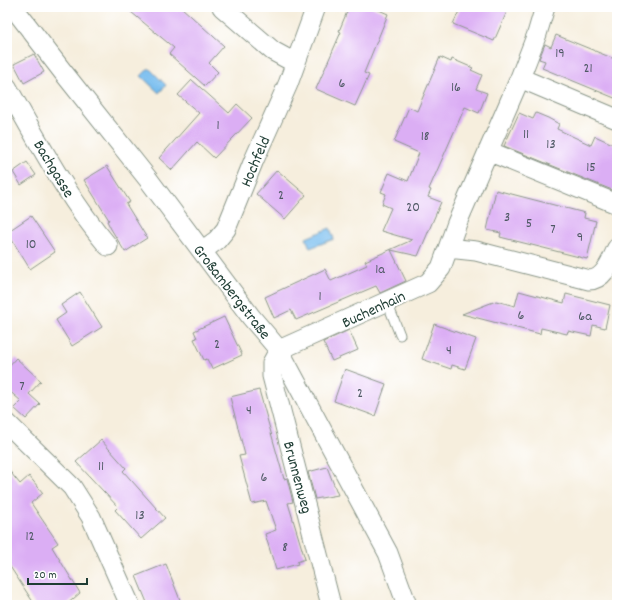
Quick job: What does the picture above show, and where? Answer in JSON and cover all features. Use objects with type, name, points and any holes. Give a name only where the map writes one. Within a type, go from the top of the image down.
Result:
[{"type":"street","name":"Großambergstraße","points":[[13,7],[148,179],[251,317],[279,350],[388,553],[407,605]]},
{"type":"street","points":[[222,7],[273,51],[295,63]]},
{"type":"street","name":"Hochfeld","points":[[202,251],[217,240],[226,229],[254,160],[288,84],[316,7]]},
{"type":"street","name":"Buchenhain","points":[[279,350],[428,283],[440,268],[457,223],[520,78],[537,34],[545,7]]},
{"type":"street","points":[[520,78],[617,118]]},
{"type":"street","name":"Bachgasse","points":[[7,87],[67,188],[97,233],[108,246]]},
{"type":"street","points":[[488,151],[617,204]]},
{"type":"street","points":[[448,248],[476,251],[589,280],[596,280],[601,276],[617,248]]},
{"type":"street","name":"Brunnenweg","points":[[279,350],[272,363],[272,376],[331,605]]},
{"type":"street","points":[[7,422],[72,487],[91,517],[130,605]]},
{"type":"lane","points":[[387,302],[400,335]]},
{"type":"water","points":[[149,68],[166,85],[159,93],[141,76]]},
{"type":"water","points":[[330,228],[334,239],[310,248],[306,238]]},
{"type":"building","points":[[125,7],[181,7],[224,46],[209,63],[218,72],[205,86],[169,54],[174,48]]},
{"type":"building","points":[[349,7],[372,7],[388,14],[364,73],[369,75],[355,106],[316,89],[341,32],[339,31]]},
{"type":"building","points":[[461,7],[509,7],[494,41],[453,24]]},
{"type":"building","points":[[556,35],[617,60],[617,99],[542,68],[545,61],[539,59],[545,44],[551,47]]},
{"type":"building","points":[[34,54],[44,72],[24,83],[14,64]]},
{"type":"building","points":[[440,57],[451,62],[452,59],[473,68],[471,70],[482,75],[476,89],[487,93],[479,113],[465,107],[429,189],[431,190],[428,197],[441,202],[418,256],[391,250],[406,281],[380,293],[376,286],[296,320],[291,310],[274,318],[265,297],[325,269],[331,281],[367,265],[365,261],[412,240],[381,231],[391,208],[382,204],[386,194],[381,192],[389,173],[408,181],[419,153],[394,142],[409,107],[417,111]]},
{"type":"building","points":[[192,80],[229,113],[237,104],[252,118],[214,158],[197,142],[172,170],[159,158],[199,113],[178,95]]},
{"type":"building","points":[[519,113],[533,119],[536,113],[548,118],[559,124],[557,129],[591,145],[595,136],[617,146],[617,192],[504,146]]},
{"type":"building","points":[[27,162],[36,175],[21,185],[13,172]]},
{"type":"building","points":[[107,166],[130,202],[126,204],[147,238],[125,252],[107,221],[109,220],[84,180]]},
{"type":"building","points":[[277,170],[306,195],[285,219],[256,194]]},
{"type":"building","points":[[496,190],[585,213],[584,218],[596,221],[587,259],[500,237],[501,233],[487,230]]},
{"type":"building","points":[[31,216],[55,252],[30,269],[7,232]]},
{"type":"building","points":[[519,291],[564,303],[566,294],[610,305],[605,328],[593,325],[591,336],[568,331],[567,334],[541,328],[540,334],[462,314],[496,301],[515,306]]},
{"type":"building","points":[[80,292],[102,327],[72,346],[56,320],[66,313],[61,305]]},
{"type":"building","points":[[224,317],[242,355],[212,369],[207,359],[204,360],[194,339],[197,338],[194,331]]},
{"type":"building","points":[[434,324],[476,339],[465,369],[452,365],[451,369],[422,359]]},
{"type":"building","points":[[349,330],[358,350],[332,361],[323,342]]},
{"type":"building","points":[[16,358],[41,381],[29,394],[40,404],[26,419],[14,408],[21,401],[7,389],[7,368]]},
{"type":"building","points":[[345,369],[386,384],[375,416],[334,401]]},
{"type":"building","points":[[259,390],[284,479],[287,478],[293,502],[288,503],[305,559],[297,562],[298,564],[276,570],[265,534],[276,530],[266,501],[252,504],[239,456],[245,455],[230,397]]},
{"type":"building","points":[[101,440],[126,468],[123,471],[165,518],[141,539],[115,510],[118,507],[76,462]]},
{"type":"building","points":[[327,467],[338,495],[315,499],[308,472]]},
{"type":"building","points":[[7,468],[20,484],[29,476],[43,493],[31,503],[58,543],[52,547],[80,593],[66,605],[35,605],[7,562]]},
{"type":"building","points":[[166,564],[182,605],[148,605],[136,576]]}]
